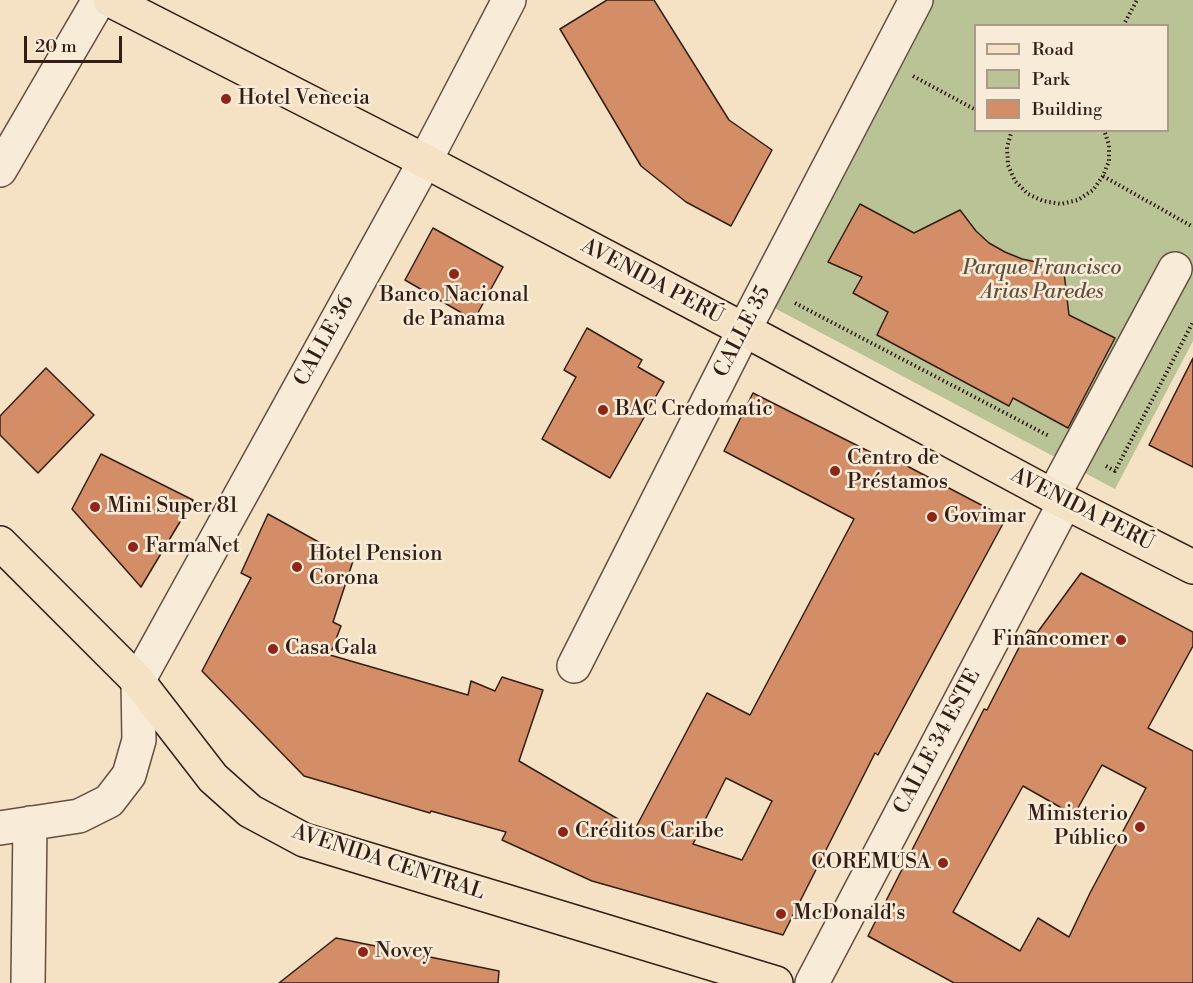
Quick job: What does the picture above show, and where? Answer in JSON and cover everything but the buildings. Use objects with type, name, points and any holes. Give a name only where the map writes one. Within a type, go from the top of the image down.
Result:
[{"type":"main road","name":"AVENIDA PERÚ","points":[[110,0],[425,161],[1059,499],[1193,567]]},
{"type":"main road","name":"AVENIDA CENTRAL","points":[[0,543],[138,681],[213,778],[250,811],[304,840],[776,983]]},
{"type":"street","points":[[0,170],[99,0]]},
{"type":"street","name":"CALLE 36","points":[[138,681],[425,161],[509,0]]},
{"type":"street","name":"CALLE 35","points":[[574,666],[744,330],[915,0]]},
{"type":"street","name":"CALLE 34 ESTE","points":[[812,983],[1059,499],[1077,451],[1175,269]]},
{"type":"street","points":[[28,983],[15,826],[79,816],[109,801],[129,775],[139,740],[138,681]]},
{"type":"path","points":[[1124,24],[1137,0]]},
{"type":"path","points":[[907,73],[974,109]]},
{"type":"path","points":[[1011,132],[1007,147],[1008,165],[1015,181],[1028,194],[1043,201],[1061,204],[1078,200],[1092,190],[1103,176],[1109,161],[1109,145],[1105,132]]},
{"type":"path","points":[[1103,176],[1193,227]]},
{"type":"path","points":[[789,300],[1115,471],[1193,322]]},
{"type":"green space","name":"Parque Francisco Arias Paredes","points":[[925,0],[1193,0],[1193,341],[1115,489],[765,303]]},
{"type":"place","name":"Hotel Venecia","points":[[226,99]]},
{"type":"place","name":"Banco Nacional de Panama","points":[[454,274]]},
{"type":"place","name":"BAC Credomatic","points":[[603,410]]},
{"type":"place","name":"Centro de Préstamos","points":[[835,471]]},
{"type":"place","name":"Mini Super 81","points":[[95,507]]},
{"type":"place","name":"Govimar","points":[[932,517]]},
{"type":"place","name":"FarmaNet","points":[[133,547]]},
{"type":"place","name":"Hotel Pension Corona","points":[[297,567]]},
{"type":"place","name":"Financomer","points":[[1121,640]]},
{"type":"place","name":"Casa Gala","points":[[273,649]]},
{"type":"place","name":"Ministerio Público","points":[[1140,827]]},
{"type":"place","name":"Créditos Caribe","points":[[563,832]]},
{"type":"place","name":"COREMUSA","points":[[943,863]]},
{"type":"place","name":"McDonald's","points":[[781,914]]},
{"type":"place","name":"Novey","points":[[363,952]]}]
